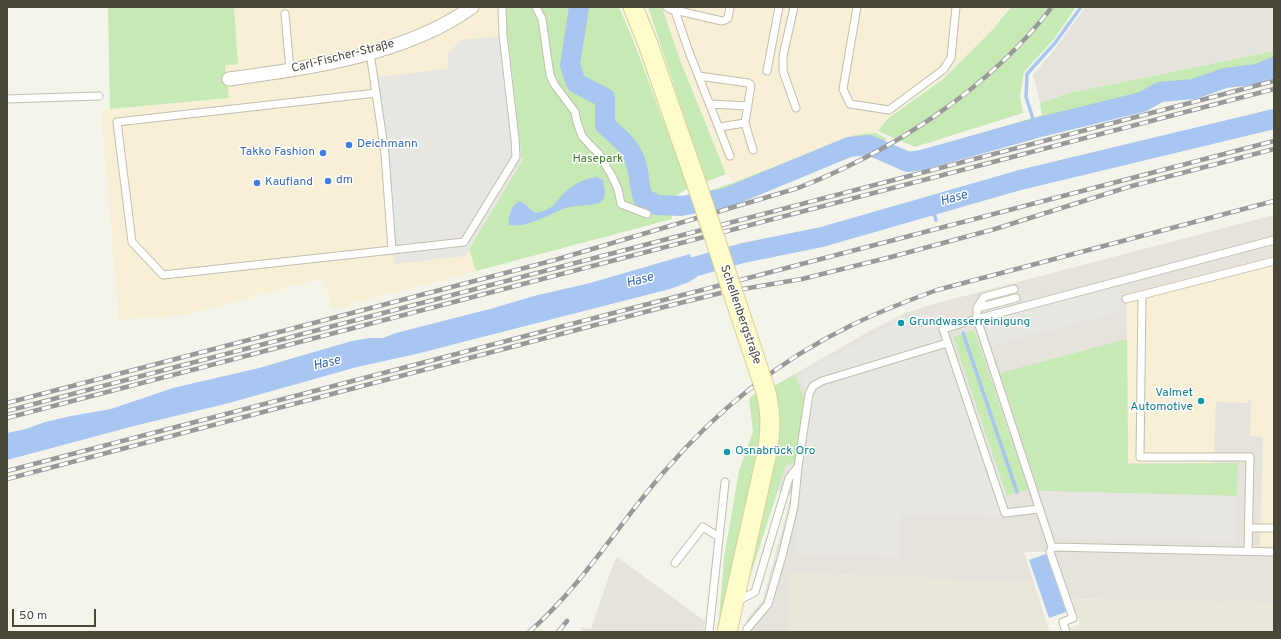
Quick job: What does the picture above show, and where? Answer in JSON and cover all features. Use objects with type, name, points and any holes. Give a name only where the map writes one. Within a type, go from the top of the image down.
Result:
[{"type":"street","name":"Carl-Fischer-Straße","points":[[230,79],[290,70],[370,53],[416,38],[472,7]]},
{"type":"street","name":"Schellenbergstraße","points":[[633,7],[648,44],[696,185],[765,389],[770,411],[771,428],[766,455],[727,632]]},
{"type":"lane","points":[[376,93],[117,122],[132,242],[163,275],[464,242],[516,157],[503,36],[502,7]]},
{"type":"lane","points":[[536,7],[542,19],[550,75],[554,84],[575,112],[582,136],[599,154],[612,176],[618,189],[621,204],[647,214]]},
{"type":"lane","points":[[667,7],[675,11],[722,21],[728,18],[730,7]]},
{"type":"lane","points":[[767,71],[779,7]]},
{"type":"lane","points":[[794,7],[783,56],[782,71],[796,108]]},
{"type":"lane","points":[[857,7],[843,89],[850,104],[890,110],[943,70],[951,58],[956,7]]},
{"type":"lane","points":[[675,11],[689,52],[730,156]]},
{"type":"lane","points":[[284,14],[290,70]]},
{"type":"lane","points":[[370,53],[385,154],[392,250]]},
{"type":"lane","points":[[699,76],[749,84],[751,87],[745,123],[753,150]]},
{"type":"lane","points":[[7,99],[99,96]]},
{"type":"lane","points":[[710,104],[748,106]]},
{"type":"lane","points":[[719,127],[745,123]]},
{"type":"lane","points":[[1039,509],[1005,513],[943,329],[1274,240]]},
{"type":"lane","points":[[1126,299],[1274,261]]},
{"type":"lane","points":[[1014,289],[984,297],[977,308],[977,319],[1052,547],[1050,552],[1073,618],[1063,622],[1066,632]]},
{"type":"lane","points":[[1142,295],[1140,457],[1250,457],[1248,551]]},
{"type":"lane","points":[[977,308],[1016,298]]},
{"type":"lane","points":[[747,629],[768,604],[782,556],[794,507],[798,467],[809,394],[813,386],[822,381],[948,343]]},
{"type":"lane","points":[[734,598],[743,598],[755,592],[789,478],[798,467]]},
{"type":"lane","points":[[709,632],[725,482]]},
{"type":"lane","points":[[675,563],[703,527],[719,537]]},
{"type":"lane","points":[[1249,528],[1274,528]]},
{"type":"lane","points":[[1052,547],[1274,552]]},
{"type":"shaded area","points":[[234,7],[502,7],[503,35],[469,249],[476,271],[332,309],[323,278],[184,315],[119,320],[101,110],[229,98],[225,65],[238,63]]},
{"type":"shaded area","points":[[662,7],[1009,7],[992,29],[941,79],[885,119],[876,133],[854,135],[735,182],[726,174],[680,60]]},
{"type":"shaded area","points":[[1085,7],[1274,7],[1274,51],[1069,93],[1040,103],[1033,75],[1057,46]]},
{"type":"shaded area","points":[[508,35],[522,161],[465,256],[395,264],[374,78],[449,68],[447,54],[462,40]]},
{"type":"shaded area","points":[[1274,215],[1274,603],[1071,599],[1054,552],[1024,552],[1034,583],[790,573],[788,632],[744,632],[747,619],[763,600],[791,495],[777,491],[805,401],[795,374],[868,332],[904,314],[930,305]]},
{"type":"shaded area","points":[[1274,215],[1274,256],[1126,294],[1128,463],[1214,463],[1216,402],[1248,403],[1248,401],[1251,401],[1250,436],[1263,437],[1260,546],[1274,547],[1274,603],[1071,599],[1054,552],[1024,552],[1034,583],[790,573],[788,632],[744,632],[747,619],[763,600],[791,495],[777,491],[805,401],[795,374],[868,332],[904,314],[930,305]]},
{"type":"shaded area","points":[[1120,286],[1121,312],[991,346],[983,322]]},
{"type":"shaded area","points":[[940,314],[1011,510],[1012,518],[901,515],[900,558],[796,554],[800,463],[809,401],[800,375],[905,317]]},
{"type":"shaded area","points":[[1039,491],[1237,496],[1236,542],[1056,538]]},
{"type":"shaded area","points":[[617,557],[705,621],[703,632],[580,632],[582,627],[591,629],[612,567]]},
{"type":"shaded area","points":[[789,573],[1034,583],[1050,632],[788,632]]},
{"type":"shaded area","points":[[1071,599],[1274,603],[1274,632],[1056,632],[1080,624]]},
{"type":"green space","points":[[108,7],[234,7],[238,64],[225,65],[229,98],[110,109]]},
{"type":"green space","name":"Hasepark","points":[[502,7],[619,7],[634,42],[688,188],[670,200],[672,219],[476,271],[469,249],[522,161],[503,35]]},
{"type":"green space","points":[[648,7],[662,7],[680,60],[726,174],[706,182]]},
{"type":"green space","points":[[1011,7],[1076,7],[1054,39],[1024,72],[1020,96],[1023,113],[915,147],[878,131],[887,119],[943,79],[993,29]]},
{"type":"green space","points":[[1274,51],[1274,74],[1031,135],[905,171],[895,159],[1042,115],[1040,103],[1069,93]]},
{"type":"green space","points":[[876,133],[887,139],[874,147],[869,145],[849,147],[726,198],[712,201],[709,191],[855,135]]},
{"type":"green space","points":[[974,330],[1028,489],[1007,496],[953,337]]},
{"type":"green space","points":[[1127,339],[1128,464],[1238,463],[1237,496],[1039,491],[1000,373]]},
{"type":"green space","points":[[795,374],[805,401],[795,462],[786,465],[749,580],[774,470],[778,443],[779,415],[778,401],[774,386]]},
{"type":"green space","points":[[757,392],[761,420],[759,447],[718,629],[724,558],[739,471],[753,432],[749,399]]},
{"type":"water","points":[[596,177],[603,180],[605,191],[604,199],[599,203],[570,207],[531,223],[509,225],[511,211],[514,205],[520,201],[535,213],[542,212],[552,207],[565,192],[573,186],[582,181]]},
{"type":"water","points":[[690,254],[697,277],[689,282],[670,289],[416,354],[357,367],[229,403],[134,426],[7,460],[7,433],[71,416],[111,409],[173,388],[259,368],[352,341],[370,338],[383,338],[396,333],[534,296],[590,283]]},
{"type":"water","points":[[1046,554],[1066,612],[1049,618],[1029,560]]},
{"type":"waterway","name":"Hase","points":[[579,7],[570,65],[576,83],[605,98],[605,125],[625,143],[632,154],[637,167],[643,198],[657,205],[681,206],[726,198],[849,147],[869,145],[908,162],[922,160],[1036,128],[1142,102],[1160,92],[1194,89],[1225,78],[1258,74],[1274,67]]},
{"type":"waterway","points":[[1036,128],[1026,97],[1027,74],[1055,43],[1081,7]]},
{"type":"waterway","name":"Hase","points":[[669,274],[743,253],[822,237],[1020,180],[1274,119]]},
{"type":"waterway","points":[[932,206],[936,220]]},
{"type":"waterway","points":[[963,333],[1017,492]]},
{"type":"railway","points":[[7,403],[555,260],[798,188],[869,156],[904,136],[937,114],[969,91],[999,65],[1027,37],[1052,7]]},
{"type":"railway","points":[[7,411],[1274,81]]},
{"type":"railway","points":[[7,418],[1274,89]]},
{"type":"railway","points":[[7,471],[1274,141]]},
{"type":"railway","points":[[7,479],[668,306],[725,292],[802,279],[891,257],[995,229],[1128,187],[1274,149]]},
{"type":"railway","points":[[529,632],[566,595],[599,555],[646,493],[704,429],[726,409],[773,372],[823,340],[871,316],[937,290],[1274,201]]},
{"type":"railway","points":[[558,632],[567,621]]},
{"type":"place","name":"Deichmann","points":[[349,145]]},
{"type":"place","name":"Takko Fashion","points":[[323,153]]},
{"type":"place","name":"dm","points":[[328,181]]},
{"type":"place","name":"Kaufland","points":[[257,183]]},
{"type":"place","name":"Grundwasserreinigung","points":[[901,323]]},
{"type":"place","name":"Valmet Automotive","points":[[1201,401]]},
{"type":"place","name":"Osnabrück Oro","points":[[727,452]]}]
